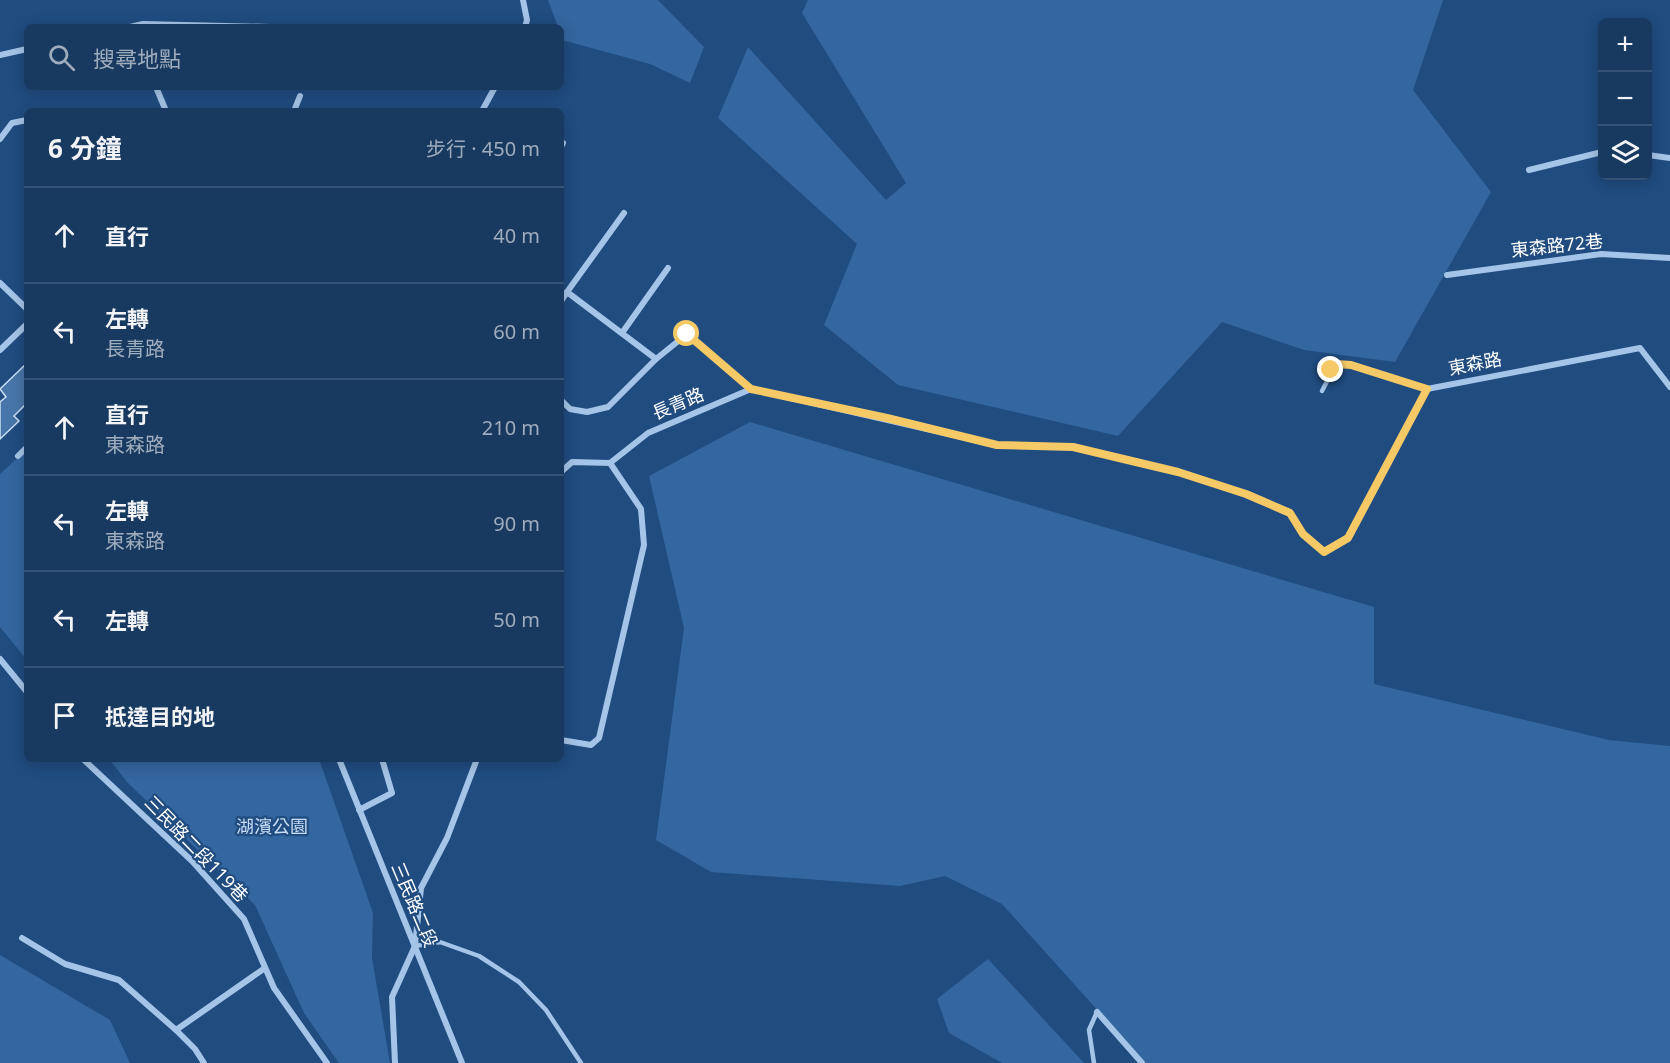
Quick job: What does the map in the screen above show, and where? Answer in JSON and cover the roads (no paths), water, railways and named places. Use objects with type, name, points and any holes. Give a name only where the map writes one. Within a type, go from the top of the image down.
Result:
[{"type":"street","points":[[523,0],[525,24]]},
{"type":"street","points":[[0,55],[24,50]]},
{"type":"street","points":[[157,90],[165,108]]},
{"type":"street","points":[[484,108],[494,90]]},
{"type":"street","points":[[295,108],[300,96]]},
{"type":"street","points":[[0,139],[12,123],[24,121]]},
{"type":"street","points":[[1529,170],[1598,153]]},
{"type":"street","points":[[1652,156],[1670,158]]},
{"type":"street","points":[[564,296],[624,213]]},
{"type":"street","name":"東森路72巷","points":[[1447,275],[1601,254],[1670,258]]},
{"type":"street","points":[[622,333],[668,268]]},
{"type":"street","points":[[0,284],[24,306]]},
{"type":"street","points":[[567,292],[656,359]]},
{"type":"street","points":[[0,350],[24,327]]},
{"type":"street","points":[[564,403],[570,409],[587,412],[608,407],[656,359],[687,334],[751,389]]},
{"type":"street","name":"東森路","points":[[751,389],[887,418],[997,445],[1073,447],[1178,472],[1246,494],[1290,513],[1303,534],[1324,552],[1348,538],[1427,389],[1640,348],[1670,387]]},
{"type":"street","name":"長青路","points":[[610,463],[648,434],[751,389]]},
{"type":"street","points":[[18,456],[24,450]]},
{"type":"street","points":[[564,469],[572,462],[610,463],[641,509],[644,545],[599,738],[591,745],[564,740]]},
{"type":"street","points":[[0,659],[24,688]]},
{"type":"street","name":"三民路二段119巷","points":[[86,762],[192,861],[244,920],[274,988],[327,1063]]},
{"type":"street","name":"三民路二段","points":[[340,762],[462,1063]]},
{"type":"street","points":[[359,810],[392,793],[383,762]]},
{"type":"street","points":[[395,1063],[392,997],[415,946],[421,888],[447,838],[476,762]]},
{"type":"street","points":[[22,938],[65,964],[119,980],[176,1030],[195,1049],[204,1063]]},
{"type":"street","points":[[176,1030],[265,968]]},
{"type":"street","points":[[1097,1012],[1142,1063]]},
{"type":"lane","points":[[1322,391],[1336,364],[1351,365],[1427,389]]},
{"type":"lane","points":[[415,946],[440,942],[479,956],[519,982],[546,1010],[581,1063]]},
{"type":"lane","points":[[1094,1063],[1089,1030],[1097,1012]]},
{"type":"park label","name":"湖濱公園","points":[[272,827]]}]
